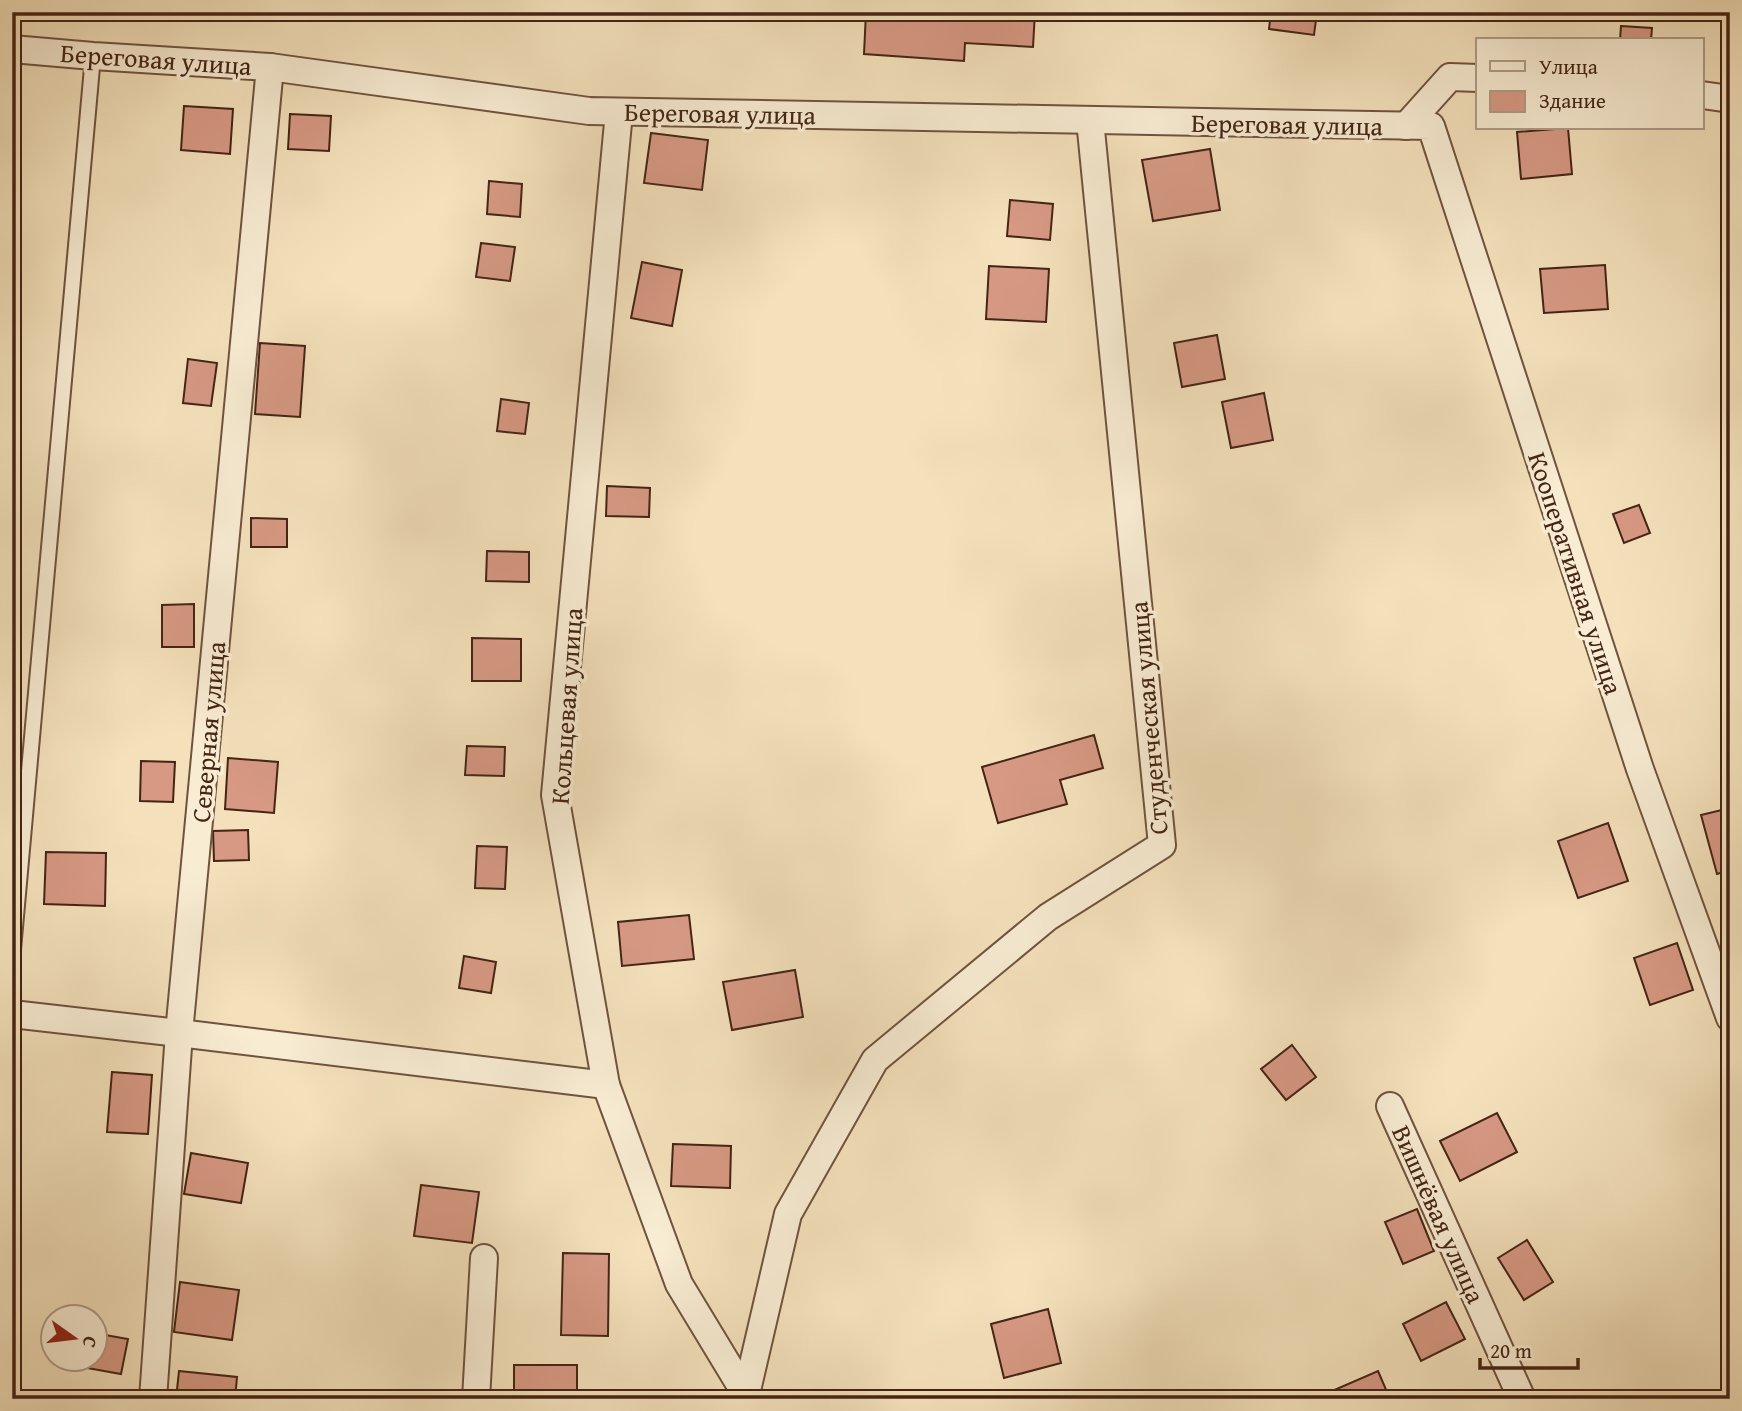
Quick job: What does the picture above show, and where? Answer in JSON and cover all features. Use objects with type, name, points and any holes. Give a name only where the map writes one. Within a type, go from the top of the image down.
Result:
[{"type":"street","name":"Береговая улица","points":[[12,49],[93,57],[270,67],[589,111],[1418,126]]},
{"type":"street","name":"Северная улица","points":[[153,1399],[179,1033],[270,67]]},
{"type":"street","points":[[1418,126],[1450,77],[1476,78]]},
{"type":"street","points":[[1704,95],[1730,99]]},
{"type":"street","name":"Кольцевая улица","points":[[619,111],[555,795],[606,1085],[679,1284],[745,1396]]},
{"type":"street","name":"Студенческая улица","points":[[745,1396],[788,1214],[874,1060],[1048,917],[1162,845],[1090,120]]},
{"type":"street","name":"Кооперативная улица","points":[[1418,126],[1635,756],[1730,1017]]},
{"type":"street","points":[[12,1014],[606,1085]]},
{"type":"street","name":"Вишнёвая улица","points":[[1390,1106],[1522,1399]]},
{"type":"street","points":[[476,1399],[484,1258]]},
{"type":"lane","points":[[12,961],[93,57]]},
{"type":"building","points":[[866,12],[1035,12],[1033,47],[965,43],[964,61],[864,54]]},
{"type":"building","points":[[1109,12],[1156,12],[1155,17]]},
{"type":"building","points":[[1271,12],[1317,12],[1314,35],[1269,29]]},
{"type":"building","points":[[1621,26],[1652,28],[1651,38],[1620,38]]},
{"type":"building","points":[[184,106],[233,109],[230,154],[181,150]]},
{"type":"building","points":[[290,114],[331,116],[329,151],[288,149]]},
{"type":"building","points":[[1568,130],[1572,174],[1521,179],[1517,132]]},
{"type":"building","points":[[651,133],[708,140],[702,190],[644,183]]},
{"type":"building","points":[[1210,149],[1220,210],[1153,221],[1142,160]]},
{"type":"building","points":[[489,181],[522,184],[520,217],[487,214]]},
{"type":"building","points":[[1010,200],[1053,204],[1050,240],[1007,236]]},
{"type":"building","points":[[481,243],[515,247],[510,281],[476,277]]},
{"type":"building","points":[[642,262],[682,270],[672,326],[631,318]]},
{"type":"building","points":[[1605,265],[1608,309],[1544,313],[1540,269]]},
{"type":"building","points":[[989,266],[1049,269],[1046,322],[986,319]]},
{"type":"building","points":[[1217,335],[1225,379],[1182,387],[1174,343]]},
{"type":"building","points":[[260,343],[305,346],[300,417],[255,414]]},
{"type":"building","points":[[188,359],[217,363],[211,406],[183,403]]},
{"type":"building","points":[[1264,393],[1273,440],[1231,448],[1222,402]]},
{"type":"building","points":[[501,399],[529,403],[525,434],[497,431]]},
{"type":"building","points":[[607,486],[650,488],[649,517],[606,516]]},
{"type":"building","points":[[1639,505],[1650,533],[1624,543],[1613,514]]},
{"type":"building","points":[[251,518],[287,519],[287,547],[251,547]]},
{"type":"building","points":[[487,551],[529,552],[529,582],[486,581]]},
{"type":"building","points":[[194,604],[194,647],[162,647],[162,605]]},
{"type":"building","points":[[472,638],[521,639],[521,681],[472,681]]},
{"type":"building","points":[[1094,735],[1103,768],[1060,780],[1067,804],[998,823],[982,767]]},
{"type":"building","points":[[467,746],[505,747],[504,776],[465,775]]},
{"type":"building","points":[[228,758],[278,762],[274,813],[225,809]]},
{"type":"building","points":[[141,761],[175,762],[173,802],[140,801]]},
{"type":"building","points":[[1730,808],[1730,870],[1717,874],[1701,815]]},
{"type":"building","points":[[1608,823],[1628,881],[1578,898],[1558,841]]},
{"type":"building","points":[[248,830],[249,860],[214,861],[213,831]]},
{"type":"building","points":[[477,846],[507,847],[505,889],[475,888]]},
{"type":"building","points":[[46,852],[106,853],[105,906],[44,904]]},
{"type":"building","points":[[689,915],[694,959],[622,966],[618,922]]},
{"type":"building","points":[[1677,943],[1693,990],[1650,1005],[1634,958]]},
{"type":"building","points":[[464,956],[496,962],[491,993],[459,988]]},
{"type":"building","points":[[795,970],[803,1017],[732,1030],[723,982]]},
{"type":"building","points":[[1292,1045],[1316,1077],[1286,1100],[1261,1069]]},
{"type":"building","points":[[112,1072],[152,1075],[148,1134],[107,1132]]},
{"type":"building","points":[[1497,1113],[1517,1152],[1460,1181],[1440,1141]]},
{"type":"building","points":[[673,1144],[731,1146],[730,1188],[671,1186]]},
{"type":"building","points":[[191,1153],[248,1163],[241,1203],[184,1194]]},
{"type":"building","points":[[421,1185],[479,1192],[472,1243],[414,1236]]},
{"type":"building","points":[[1417,1209],[1434,1251],[1403,1264],[1385,1222]]},
{"type":"building","points":[[1527,1240],[1553,1282],[1524,1300],[1498,1258]]},
{"type":"building","points":[[563,1253],[609,1254],[608,1336],[561,1335]]},
{"type":"building","points":[[180,1282],[239,1290],[232,1340],[174,1332]]},
{"type":"building","points":[[1446,1302],[1465,1339],[1421,1361],[1403,1324]]},
{"type":"building","points":[[1048,1309],[1061,1363],[1004,1378],[991,1324]]},
{"type":"building","points":[[108,1335],[128,1339],[121,1374],[108,1372]]},
{"type":"building","points":[[514,1365],[577,1365],[577,1399],[514,1399]]},
{"type":"building","points":[[179,1371],[237,1377],[235,1399],[176,1399]]},
{"type":"building","points":[[1378,1371],[1390,1399],[1336,1399],[1332,1391]]}]
